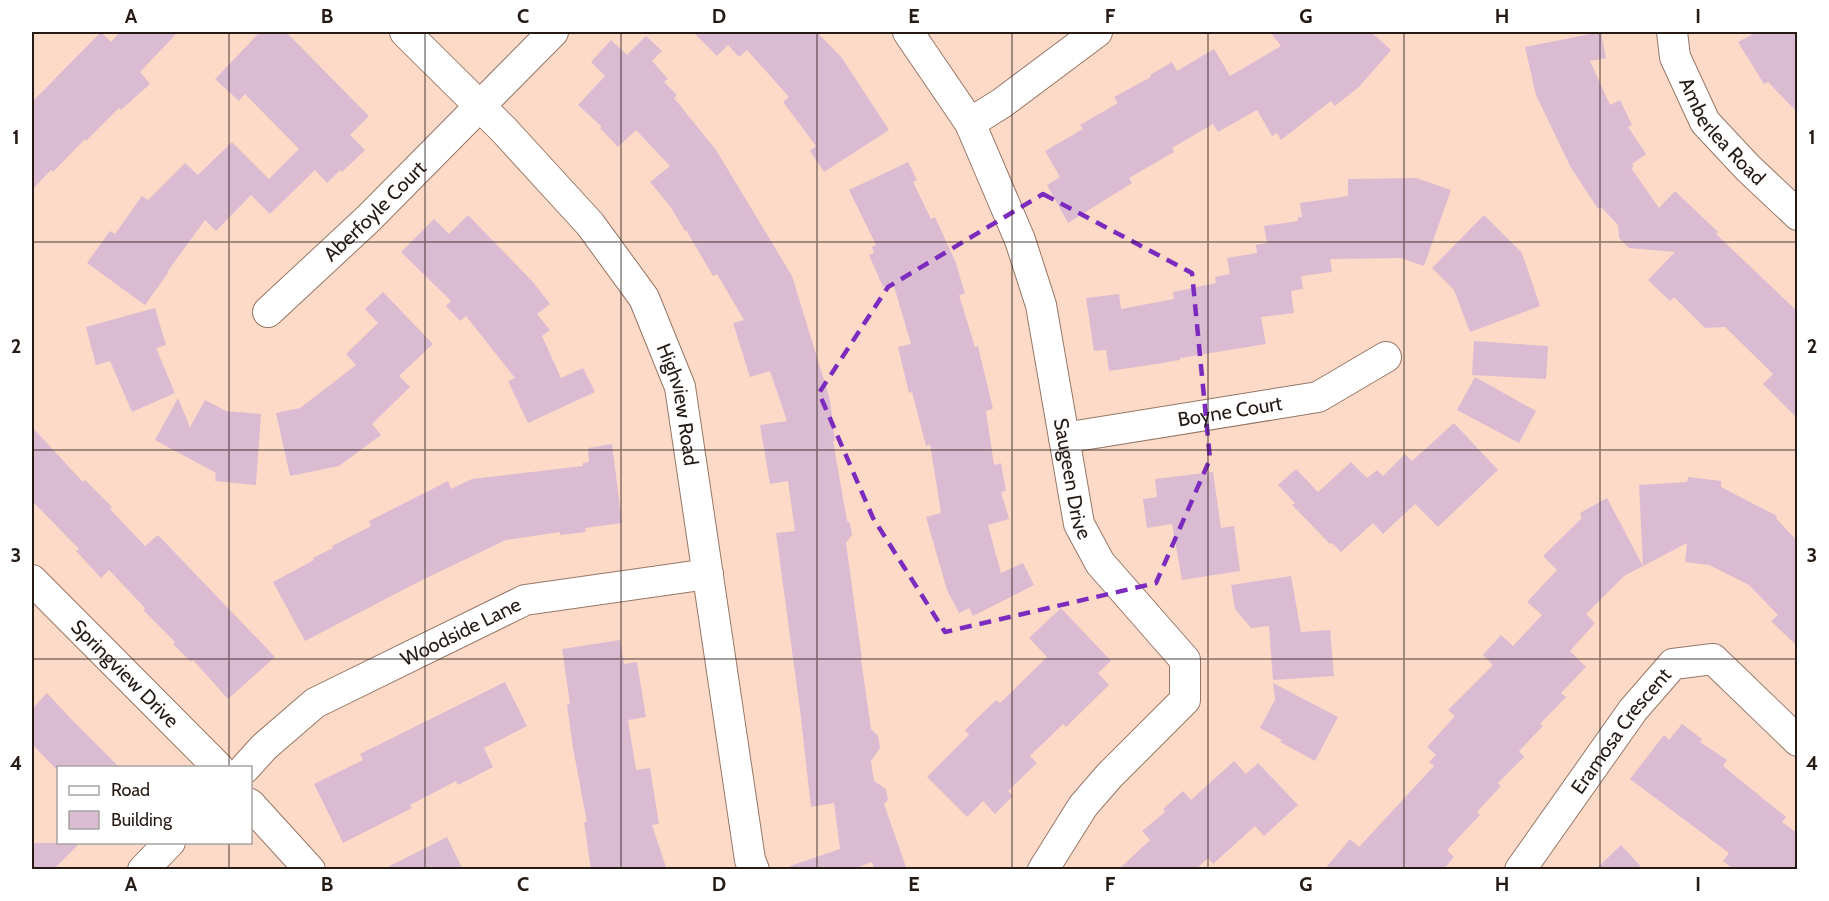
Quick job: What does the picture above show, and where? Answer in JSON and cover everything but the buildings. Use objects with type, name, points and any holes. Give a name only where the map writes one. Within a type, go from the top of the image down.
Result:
[{"type":"street","name":"Highview Road","points":[[405,32],[503,129],[590,224],[644,298],[680,387],[733,754],[750,860],[754,870]]},
{"type":"street","name":"Aberfoyle Court","points":[[267,312],[368,219],[553,32]]},
{"type":"street","name":"Saugeen Drive","points":[[908,32],[970,123],[1020,240],[1041,305],[1079,524],[1100,563],[1185,660],[1185,699],[1109,776],[1083,806],[1043,870]]},
{"type":"street","points":[[970,123],[1002,103],[1097,32]]},
{"type":"street","name":"Amberlea Road","points":[[1672,32],[1675,57],[1705,122],[1797,215]]},
{"type":"street","name":"Boyne Court","points":[[1064,438],[1318,397],[1386,357]]},
{"type":"street","name":"Woodside Lane","points":[[247,766],[264,747],[315,703],[525,600],[708,574]]},
{"type":"street","name":"Springview Drive","points":[[32,580],[217,766]]},
{"type":"street","name":"Eramosa Crescent","points":[[1520,870],[1633,710],[1673,664],[1713,659],[1797,741]]},
{"type":"street","points":[[252,806],[310,870]]},
{"type":"street","points":[[143,870],[169,844]]},
{"type":"highlighted area","points":[[1043,194],[1192,273],[1210,459],[1156,583],[945,632],[873,518],[819,393],[888,287]]}]
